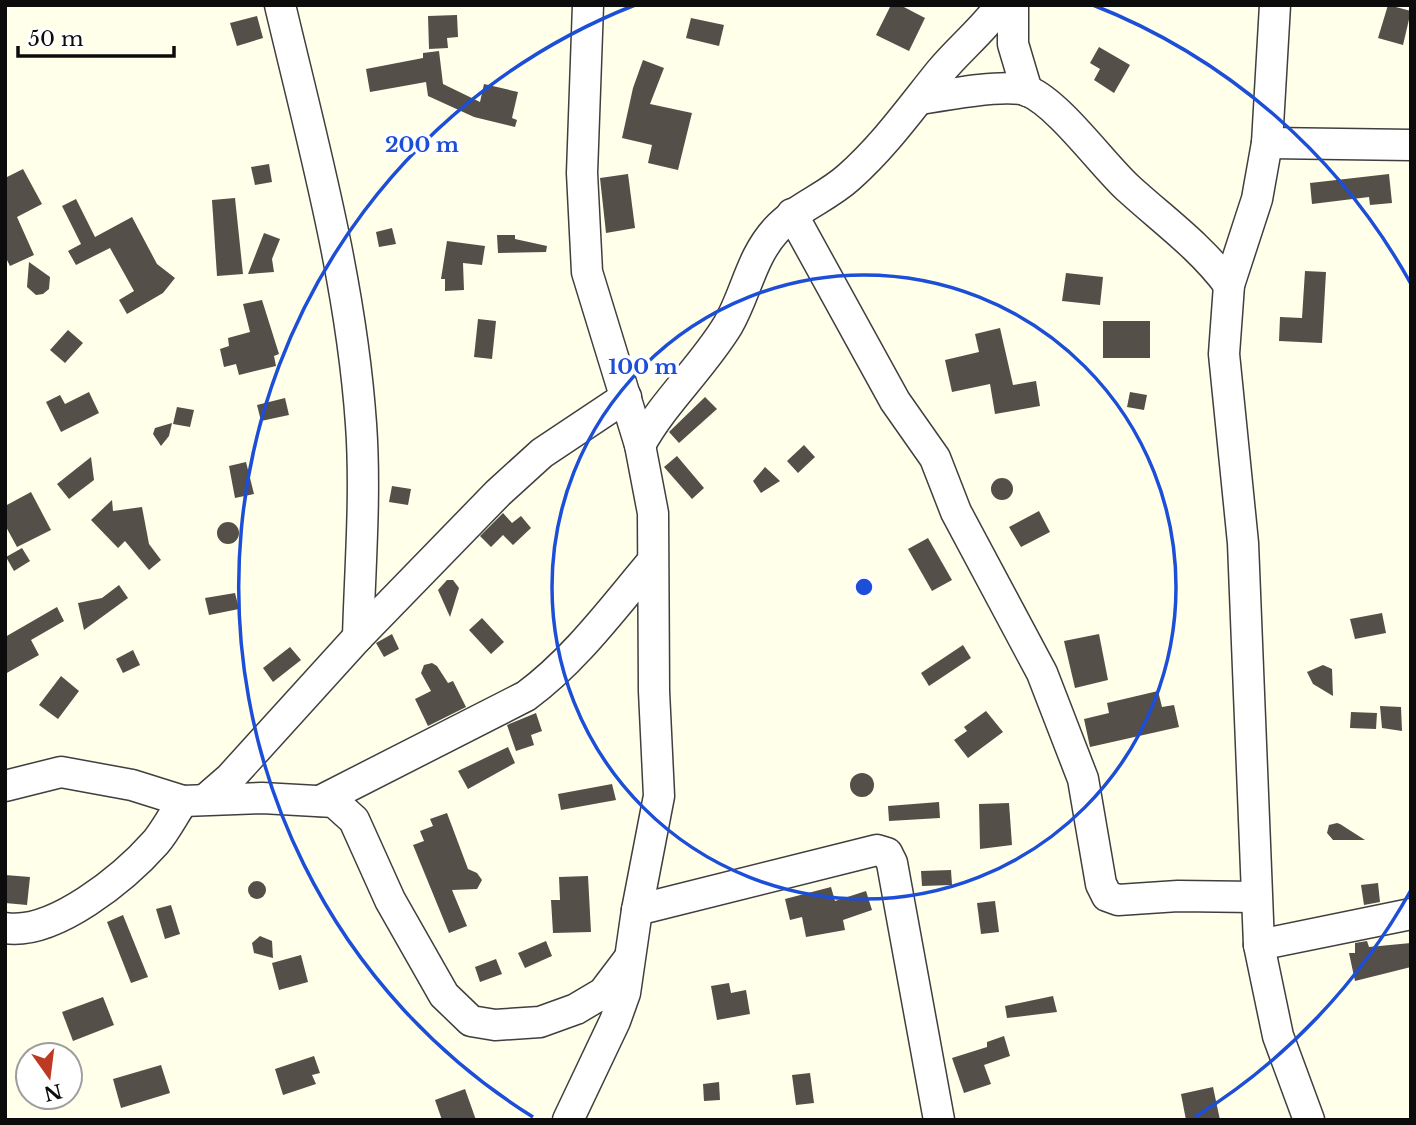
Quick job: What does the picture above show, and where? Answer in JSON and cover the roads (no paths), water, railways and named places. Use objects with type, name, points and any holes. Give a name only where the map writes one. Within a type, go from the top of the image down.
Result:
[{"type":"street","points":[[280,5],[343,275],[356,376],[362,472],[358,637]]},
{"type":"street","points":[[568,1120],[615,1021],[625,993],[628,960],[659,796],[652,562],[655,525],[640,445],[587,272],[582,173],[588,5]]},
{"type":"street","points":[[640,445],[657,415],[697,368],[726,327],[758,256],[792,214],[845,181],[862,166],[921,99],[940,72],[1001,5]]},
{"type":"street","points":[[1013,5],[1013,44],[1027,90],[1055,111],[1128,188],[1193,242],[1229,285]]},
{"type":"street","points":[[1275,5],[1267,144],[1257,199],[1229,285],[1224,354],[1243,543],[1259,945],[1278,1036],[1309,1120]]},
{"type":"street","points":[[921,99],[975,90],[1027,90]]},
{"type":"street","points":[[1267,144],[1411,145]]},
{"type":"street","points":[[792,214],[895,401],[935,458],[956,512],[1042,673],[1083,779],[1101,884],[1107,896],[1136,900],[1178,896],[1255,897]]},
{"type":"street","points":[[5,928],[15,930],[50,922],[100,892],[156,841],[195,800],[230,778],[358,637],[480,512],[542,453],[626,397]]},
{"type":"street","points":[[320,801],[526,696],[546,682],[652,562]]},
{"type":"street","points":[[5,786],[61,772],[195,800],[320,801],[344,808],[354,820],[390,900],[444,995],[471,1021],[495,1025],[540,1022],[576,1009],[603,993],[628,960]]},
{"type":"street","points":[[637,910],[877,850],[887,853],[892,863],[939,1120]]},
{"type":"street","points":[[1259,945],[1411,914]]}]
